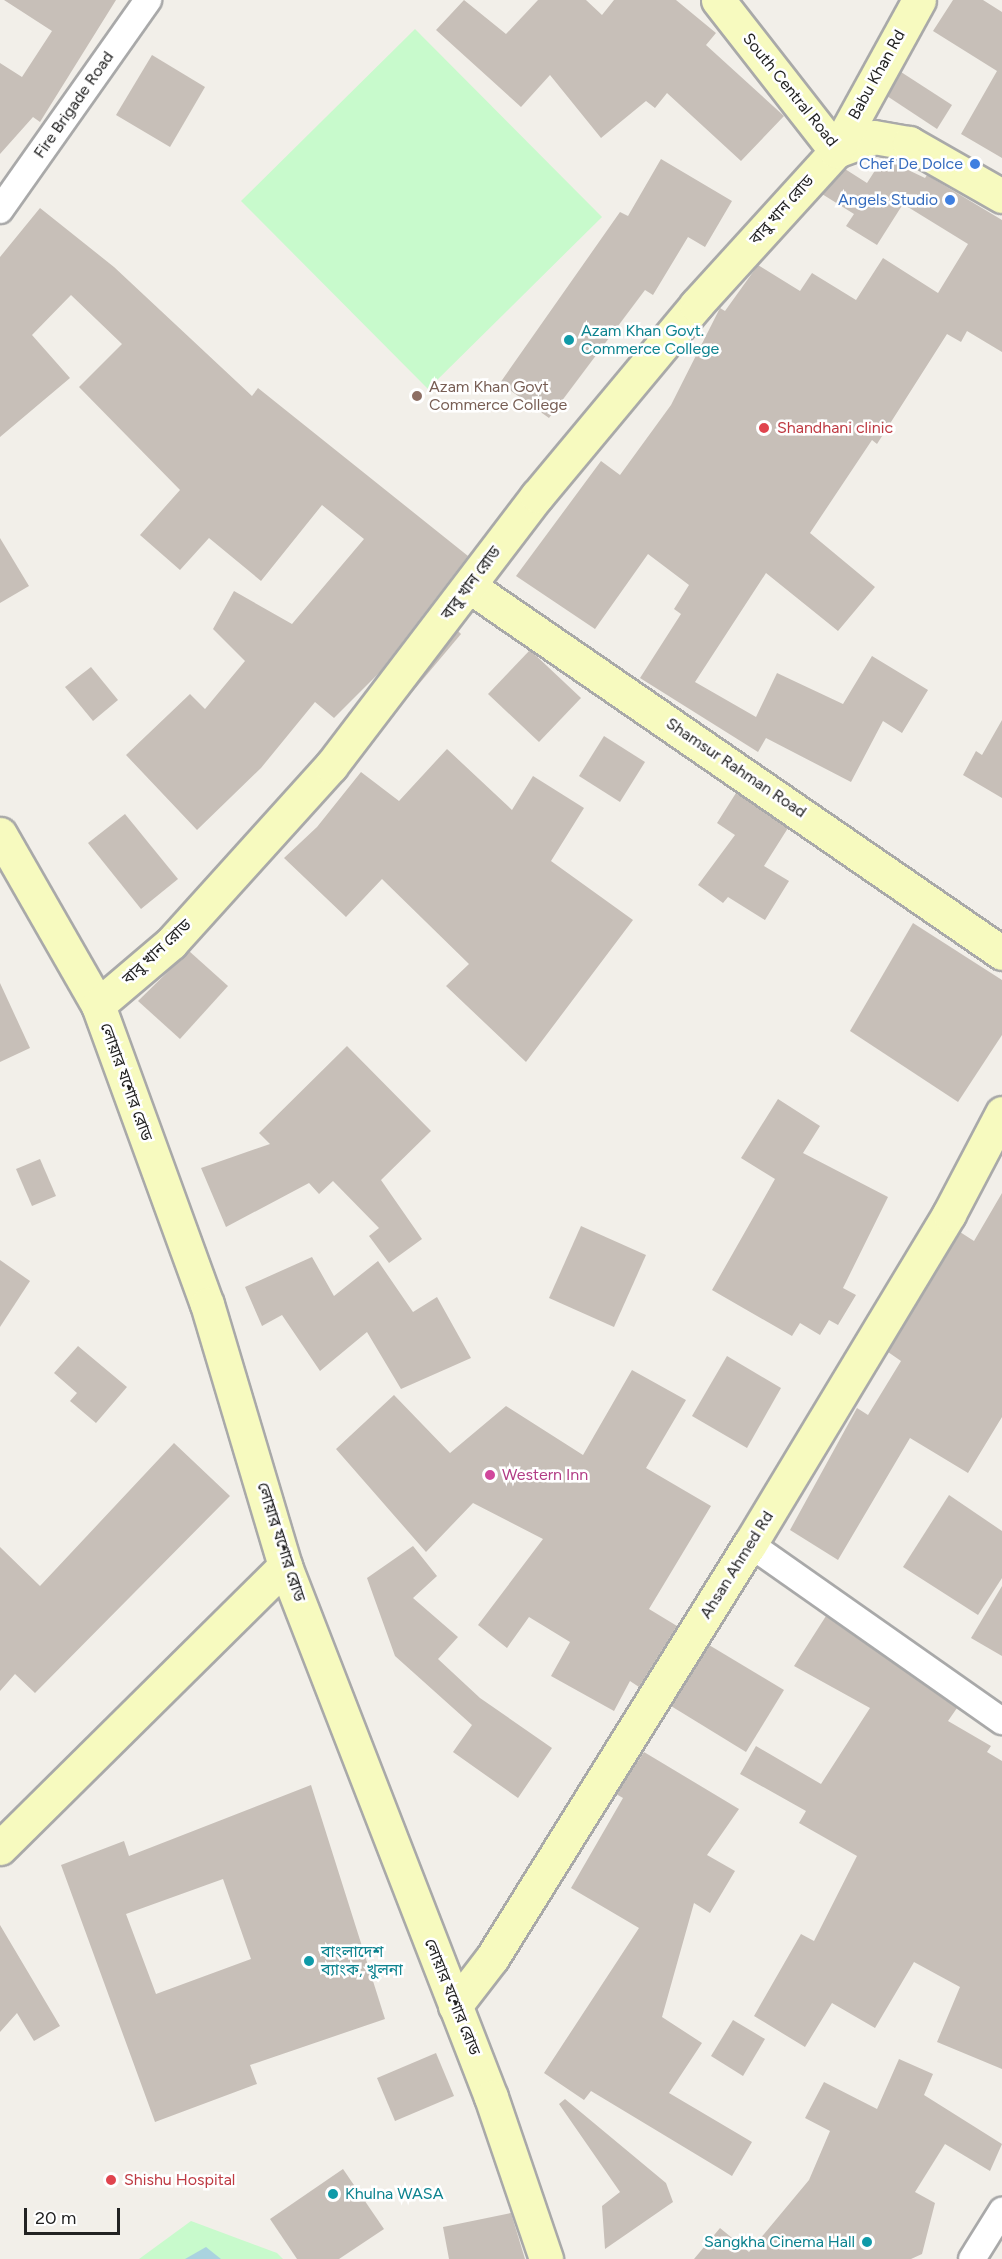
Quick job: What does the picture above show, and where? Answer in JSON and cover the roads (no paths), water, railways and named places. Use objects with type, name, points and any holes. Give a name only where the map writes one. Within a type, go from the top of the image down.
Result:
[{"type":"street","name":"Fire Brigade Road","points":[[0,210],[148,0]]},
{"type":"street","name":"South Central Road","points":[[718,0],[836,151],[874,137],[909,143],[1002,196]]},
{"type":"street","name":"Babu Khan Rd","points":[[836,151],[919,0]]},
{"type":"street","name":"বাবু খান রোড","points":[[98,1005],[171,943],[331,766],[469,585],[696,304],[836,151]]},
{"type":"street","name":"Shamsur Rahman Road","points":[[469,585],[1002,952]]},
{"type":"street","name":"লোয়ার যশোর রোড","points":[[0,834],[98,1005],[207,1304],[285,1566],[455,2006],[546,2259]]},
{"type":"street","name":"Ahsan Ahmed Rd","points":[[455,2006],[492,1958],[750,1544],[949,1214],[1002,1113]]},
{"type":"street","points":[[750,1544],[1002,1721]]},
{"type":"street","points":[[0,1848],[285,1566]]},
{"type":"street","points":[[972,2259],[1002,2211]]},
{"type":"water","points":[[206,2247],[221,2259],[185,2259]]},
{"type":"place","name":"Chef De Dolce","points":[[975,164]]},
{"type":"place","name":"Angels Studio","points":[[950,200]]},
{"type":"place","name":"Azam Khan Govt. Commerce College","points":[[569,340]]},
{"type":"place","name":"Azam Khan Govt Commerce College","points":[[417,396]]},
{"type":"place","name":"Shandhani clinic","points":[[764,428]]},
{"type":"place","name":"Western Inn","points":[[490,1475]]},
{"type":"place","name":"বাংলাদেশ ব্যাংক, খুলনা","points":[[309,1961]]},
{"type":"place","name":"Shishu Hospital","points":[[111,2180]]},
{"type":"place","name":"Khulna WASA","points":[[333,2194]]},
{"type":"place","name":"Sangkha Cinema Hall","points":[[867,2242]]}]
